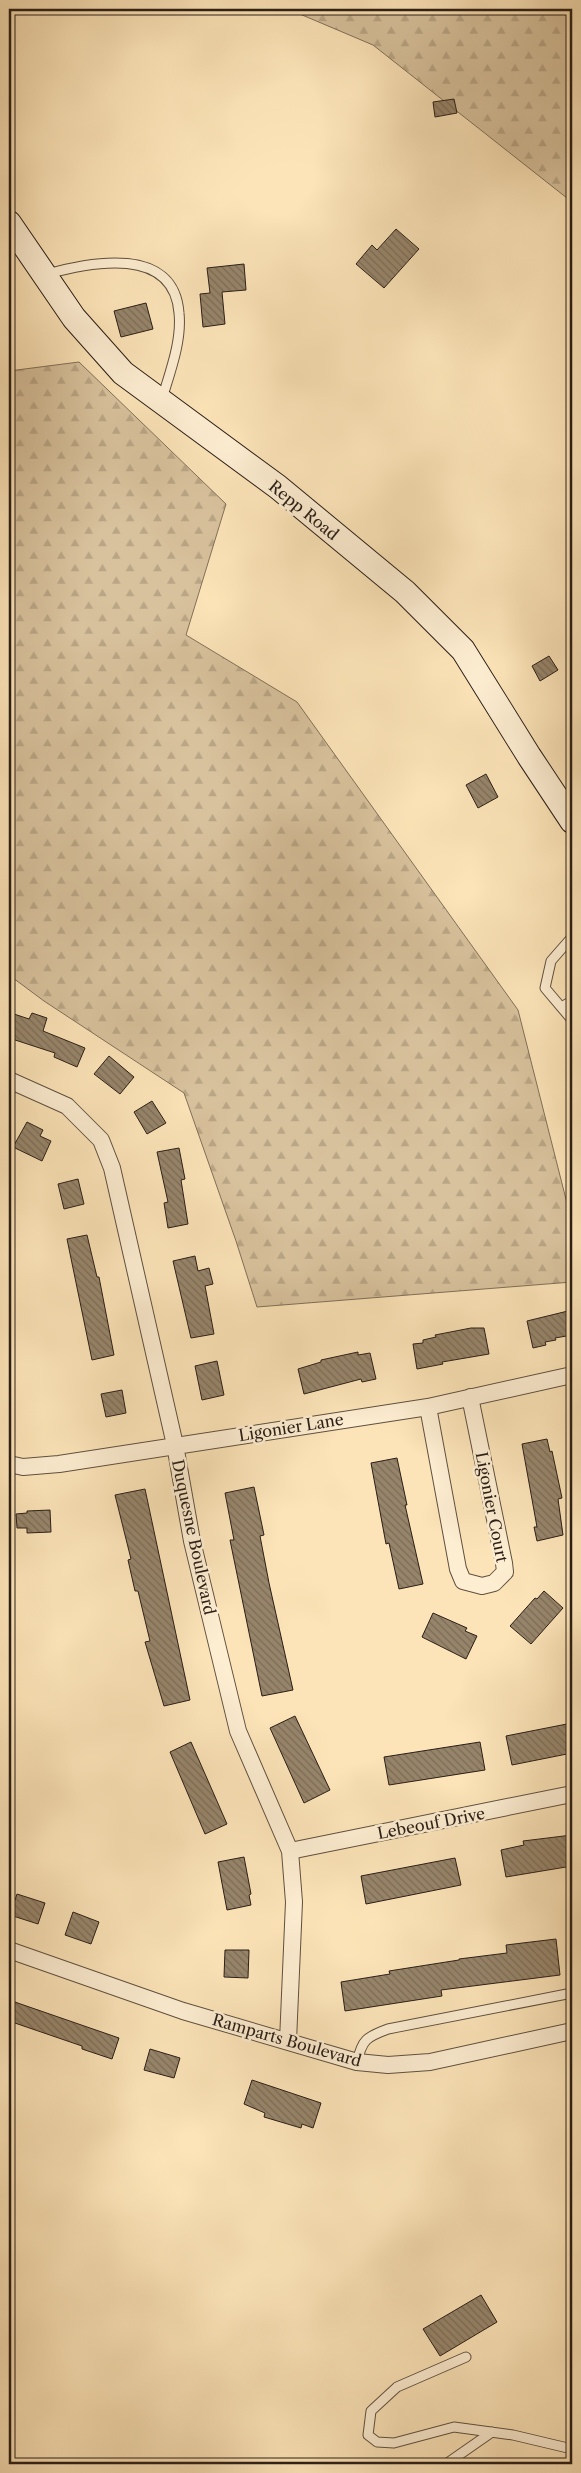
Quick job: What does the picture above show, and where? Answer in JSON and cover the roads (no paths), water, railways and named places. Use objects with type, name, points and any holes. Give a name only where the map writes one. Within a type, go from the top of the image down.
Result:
[{"type":"street","name":"Repp Road","points":[[9,223],[74,318],[123,373],[278,487],[405,592],[463,650],[572,821]]},
{"type":"street","name":"Duquesne Boulevard","points":[[9,1080],[67,1106],[101,1140],[112,1168],[175,1445],[192,1541],[238,1731],[290,1851],[294,1902],[288,2041]]},
{"type":"street","name":"Ligonier Lane","points":[[9,1464],[23,1467],[59,1464],[428,1407],[572,1375]]},
{"type":"street","name":"Ligonier Court","points":[[428,1407],[458,1570],[463,1581],[472,1585],[494,1583],[505,1572],[504,1563],[470,1397]]},
{"type":"street","name":"Lebeouf Drive","points":[[290,1851],[572,1794]]},
{"type":"street","name":"Ramparts Boulevard","points":[[9,1950],[183,2012],[358,2062],[388,2065],[430,2062],[572,2031]]},
{"type":"lane","points":[[44,275],[82,264],[112,263],[136,264],[152,269],[167,280],[180,312],[178,340],[161,401]]},
{"type":"lane","points":[[572,937],[551,961],[545,988],[572,1020]]},
{"type":"lane","points":[[561,1007],[572,1001]]},
{"type":"lane","points":[[358,2062],[360,2046],[369,2036],[388,2029],[572,1993]]},
{"type":"lane","points":[[466,2357],[397,2387],[371,2411],[368,2436],[377,2442],[394,2443],[454,2427],[492,2432],[572,2449]]},
{"type":"lane","points":[[446,2464],[492,2432]]}]
